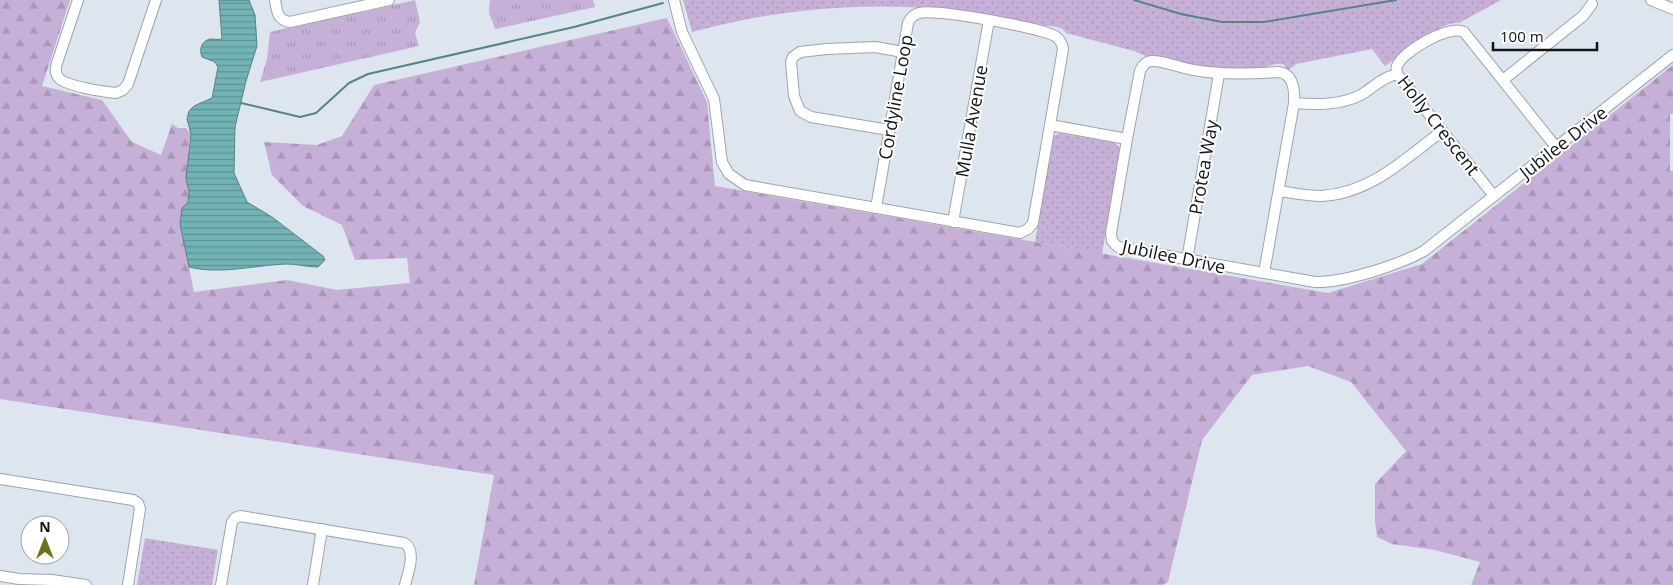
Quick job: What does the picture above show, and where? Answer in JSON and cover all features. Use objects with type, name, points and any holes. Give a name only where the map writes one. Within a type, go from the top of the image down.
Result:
[{"type":"street","points":[[78,0],[57,63],[57,77],[65,83],[116,92],[123,90],[128,84],[156,0]]},
{"type":"street","points":[[275,0],[279,16],[284,21],[290,22],[389,0]]},
{"type":"street","points":[[674,0],[682,32],[711,91],[715,107],[720,155],[729,174],[745,185],[1015,232],[1024,232],[1033,223],[1050,126],[1127,139],[1140,71],[1145,64],[1153,61],[1219,74],[1282,72],[1292,81],[1294,103],[1264,273]]},
{"type":"street","points":[[1651,0],[1673,9]]},
{"type":"street","points":[[1504,80],[1584,16],[1592,4]]},
{"type":"street","name":"Cordyline Loop","points":[[876,208],[908,23],[918,13],[936,13],[988,20],[1052,35],[1060,40],[1063,49],[1050,126]]},
{"type":"street","name":"Mulla Avenue","points":[[953,222],[988,20]]},
{"type":"street","name":"Holly Crescent","points":[[1494,196],[1397,74],[1396,70],[1399,62],[1420,45],[1434,37],[1456,30],[1467,35],[1556,147]]},
{"type":"street","points":[[889,130],[811,117],[800,111],[794,96],[791,62],[793,57],[800,52],[820,50],[875,47],[903,52]]},
{"type":"street","name":"Jubilee Drive","points":[[1127,139],[1111,233],[1112,241],[1121,248],[1326,282],[1342,280],[1404,261],[1428,248],[1673,55]]},
{"type":"street","name":"Protea Way","points":[[1187,260],[1219,74]]},
{"type":"street","points":[[1294,103],[1316,105],[1356,97],[1383,78],[1397,74]]},
{"type":"street","points":[[1279,190],[1303,195],[1323,196],[1366,185],[1392,170],[1442,131]]},
{"type":"street","points":[[0,479],[133,500],[138,503],[140,509],[128,585]]},
{"type":"street","points":[[221,585],[231,524],[234,517],[243,516],[403,542],[411,549],[405,585]]},
{"type":"street","points":[[313,585],[322,529]]},
{"type":"street","points":[[0,576],[19,579],[55,580],[86,585]]},
{"type":"green space","points":[[0,0],[70,0],[42,86],[102,100],[132,142],[161,155],[172,124],[178,128],[186,128],[191,134],[189,143],[188,196],[180,224],[194,292],[287,280],[337,290],[410,283],[407,258],[355,260],[342,225],[303,206],[272,175],[264,142],[317,145],[342,136],[374,85],[667,18],[707,102],[715,186],[1328,293],[1422,264],[1673,65],[1673,114],[1670,114],[1670,171],[1673,171],[1673,585],[1471,585],[1480,562],[1435,550],[1392,544],[1377,537],[1375,484],[1406,451],[1351,382],[1308,366],[1252,375],[1202,440],[1168,582],[1163,585],[474,585],[494,475],[0,399]]},
{"type":"green space","points":[[415,0],[420,22],[415,33],[419,46],[260,82],[267,59],[270,32],[361,10],[362,12]]},
{"type":"green space","points":[[490,0],[593,0],[595,7],[495,29],[489,13]]},
{"type":"green space","points":[[683,0],[1501,0],[1459,23],[1452,23],[1433,32],[1385,66],[1372,49],[1296,64],[1289,70],[1283,64],[1279,64],[1257,70],[1230,70],[1148,57],[1134,51],[1066,33],[1056,27],[1042,27],[984,15],[930,8],[827,8],[759,17],[692,32]]},
{"type":"green space","points":[[1059,133],[1115,143],[1119,147],[1102,254],[1035,242],[1053,139]]},
{"type":"green space","points":[[145,538],[218,550],[212,585],[137,585]]},
{"type":"water","points":[[219,0],[249,0],[255,15],[257,46],[235,127],[234,173],[247,202],[272,217],[323,256],[325,260],[318,267],[287,264],[213,270],[189,267],[180,224],[182,208],[188,202],[189,192],[186,178],[191,134],[187,119],[189,111],[194,106],[212,98],[218,67],[215,62],[202,57],[201,49],[207,40],[222,39]]},
{"type":"waterway","points":[[1134,0],[1181,14],[1222,22],[1264,22],[1396,0]]},
{"type":"waterway","points":[[241,103],[300,117],[316,113],[349,83],[368,74],[574,27],[663,3]]}]
